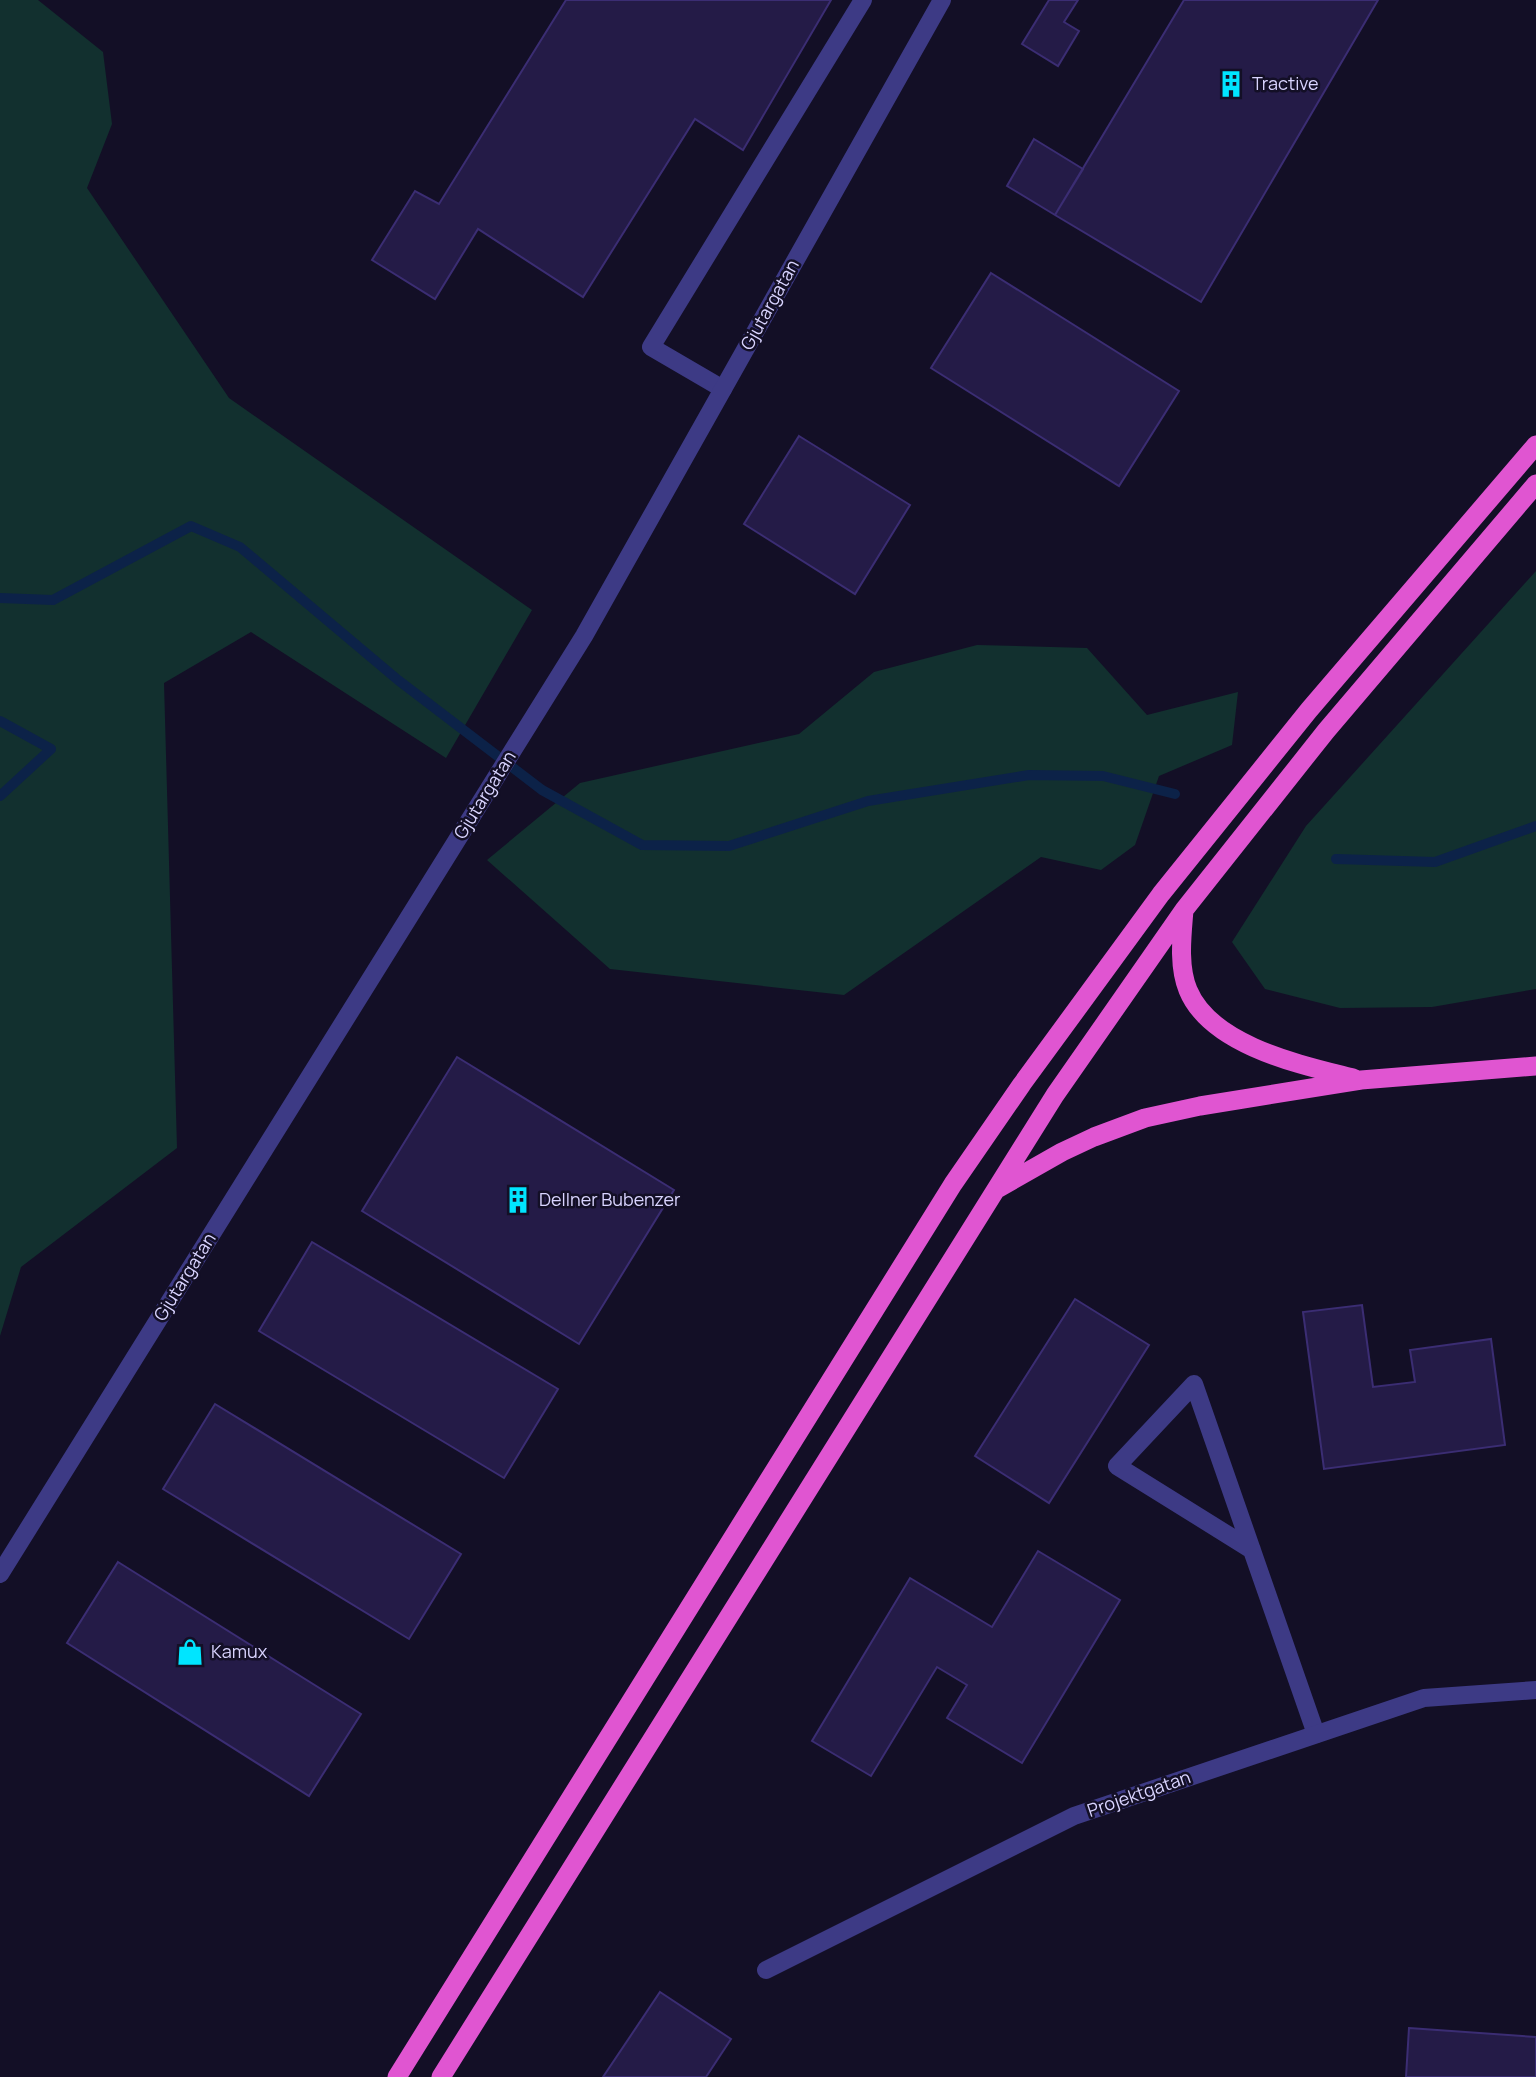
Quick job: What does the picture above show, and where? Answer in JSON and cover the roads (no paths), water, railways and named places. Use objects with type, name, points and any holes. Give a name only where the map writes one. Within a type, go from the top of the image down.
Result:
[{"type":"highway","points":[[397,2077],[953,1184],[1022,1084],[1161,894],[1292,732],[1536,445]]},
{"type":"highway","points":[[441,2077],[1055,1095],[1184,910],[1326,731],[1536,484]]},
{"type":"highway","points":[[1184,910],[1182,951],[1188,990],[1212,1021],[1256,1049],[1282,1060],[1361,1080]]},
{"type":"highway","points":[[993,1191],[1062,1152],[1145,1118],[1200,1106],[1361,1080],[1536,1066]]},
{"type":"street","points":[[723,388],[652,347],[863,0]]},
{"type":"street","name":"Gjutargatan","points":[[0,1574],[583,636],[942,0]]},
{"type":"street","points":[[1252,1550],[1117,1466],[1194,1384],[1198,1396],[1252,1550],[1316,1734]]},
{"type":"street","name":"Projektgatan","points":[[766,1969],[1074,1816],[1424,1698],[1536,1690]]},
{"type":"waterway","points":[[0,598],[53,600],[191,526],[240,547],[398,680],[542,790],[642,845],[729,846],[868,801],[1029,775],[1103,776],[1175,794]]},
{"type":"waterway","points":[[0,721],[51,749],[0,796]]},
{"type":"waterway","points":[[1336,859],[1435,862],[1536,826]]},
{"type":"place","name":"Tractive","points":[[1231,84]]},
{"type":"place","name":"Dellner Bubenzer","points":[[518,1200]]},
{"type":"place","name":"Kamux","points":[[190,1652]]}]
